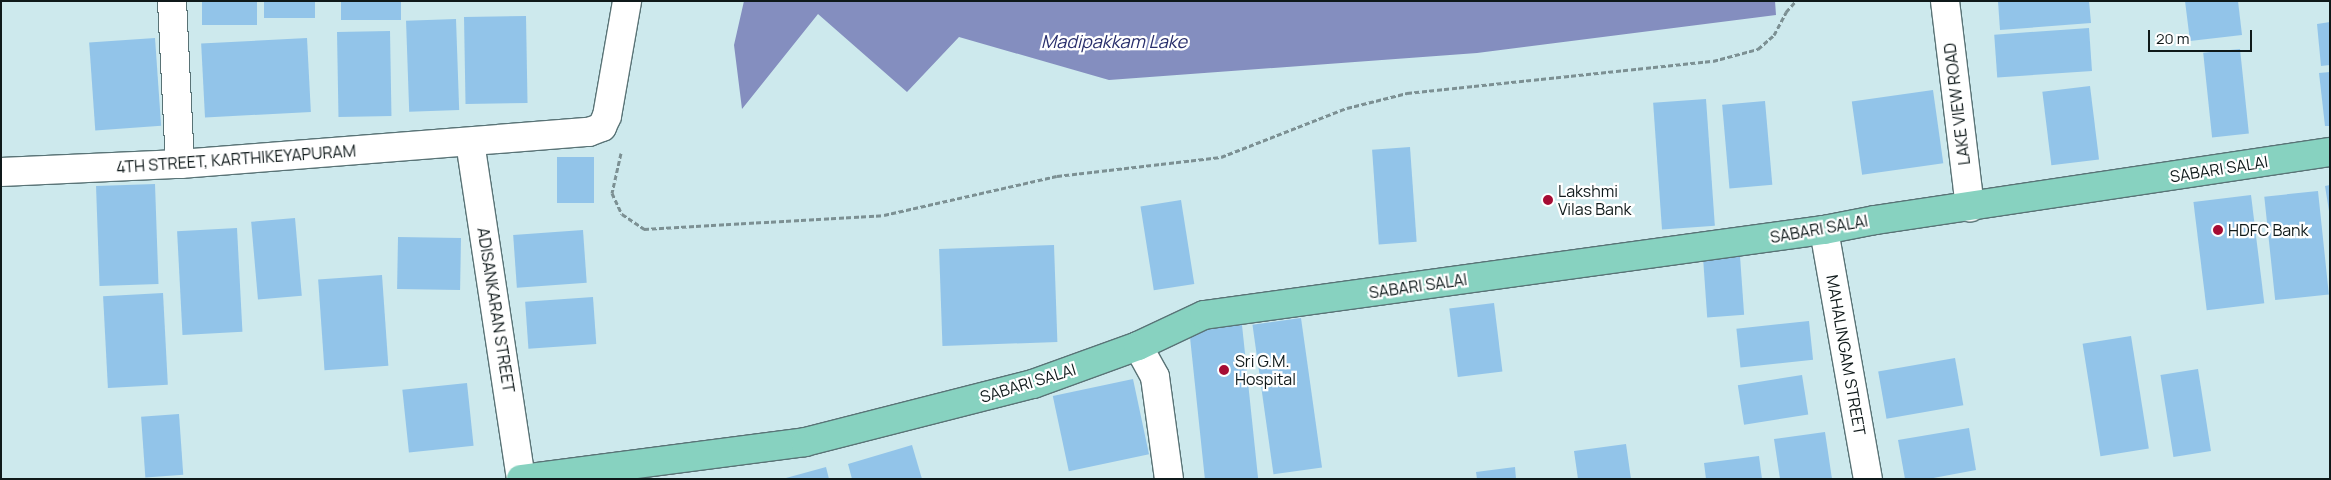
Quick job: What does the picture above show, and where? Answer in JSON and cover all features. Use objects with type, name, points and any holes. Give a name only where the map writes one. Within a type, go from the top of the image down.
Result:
[{"type":"main road","name":"SABARI SALAI","points":[[521,479],[805,442],[1033,384],[1138,346],[1204,315],[1824,230],[2330,152]]},
{"type":"street","points":[[172,1],[180,164]]},
{"type":"street","name":"4TH STREET, KARTHIKEYAPURAM","points":[[1,172],[180,164],[590,132],[602,127],[607,116],[627,1]]},
{"type":"street","name":"LAKE VIEW ROAD","points":[[1945,1],[1970,207]]},
{"type":"street","name":"ADISANKARAN STREET","points":[[470,142],[521,479]]},
{"type":"street","name":"MAHALINGAM STREET","points":[[1824,230],[1868,479]]},
{"type":"street","points":[[1138,346],[1155,377],[1169,479]]},
{"type":"path","points":[[622,146],[612,193],[622,214],[644,229],[884,215],[1057,176],[1221,157],[1347,108],[1407,93],[1713,61],[1758,49],[1774,36],[1786,12],[1796,1]]},
{"type":"water","name":"Madipakkam Lake","points":[[744,1],[1775,1],[1776,15],[1477,53],[1109,80],[959,37],[907,92],[818,14],[742,109],[734,45]]},
{"type":"building","points":[[202,1],[257,1],[257,25],[202,25]]},
{"type":"building","points":[[264,1],[315,1],[315,18],[264,18]]},
{"type":"building","points":[[341,1],[401,1],[401,20],[341,20]]},
{"type":"building","points":[[1998,1],[2089,1],[2091,23],[2000,30]]},
{"type":"building","points":[[2185,1],[2238,1],[2242,35],[2190,41]]},
{"type":"building","points":[[526,16],[528,103],[466,104],[464,17]]},
{"type":"building","points":[[456,19],[459,110],[409,112],[406,21]]},
{"type":"building","points":[[2330,22],[2330,65],[2321,66],[2317,24]]},
{"type":"building","points":[[2089,28],[2092,71],[1997,78],[1994,35]]},
{"type":"building","points":[[390,31],[391,116],[338,117],[337,32]]},
{"type":"building","points":[[155,38],[161,126],[95,130],[89,43]]},
{"type":"building","points":[[307,38],[311,112],[205,117],[201,44]]},
{"type":"building","points":[[2240,49],[2249,134],[2212,137],[2203,53]]},
{"type":"building","points":[[2330,72],[2330,126],[2325,126],[2319,73]]},
{"type":"building","points":[[2090,86],[2099,159],[2051,165],[2042,92]]},
{"type":"building","points":[[1933,90],[1943,163],[1862,175],[1852,101]]},
{"type":"building","points":[[1706,99],[1715,226],[1662,229],[1653,103]]},
{"type":"building","points":[[1765,101],[1772,185],[1729,188],[1722,105]]},
{"type":"building","points":[[1410,147],[1417,242],[1379,244],[1372,150]]},
{"type":"building","points":[[557,157],[594,157],[594,203],[557,203]]},
{"type":"building","points":[[155,184],[158,284],[100,286],[96,186]]},
{"type":"building","points":[[2330,185],[2330,211],[2329,211],[2325,186]]},
{"type":"building","points":[[2318,191],[2329,294],[2275,300],[2264,197]]},
{"type":"building","points":[[2251,195],[2264,303],[2207,310],[2193,202]]},
{"type":"building","points":[[1181,200],[1194,284],[1154,290],[1141,206]]},
{"type":"building","points":[[295,218],[302,296],[258,300],[251,222]]},
{"type":"building","points":[[237,228],[242,332],[183,335],[177,231]]},
{"type":"building","points":[[583,230],[587,283],[517,288],[513,235]]},
{"type":"building","points":[[398,237],[461,238],[460,290],[397,289]]},
{"type":"building","points":[[1054,245],[1057,342],[942,346],[939,249]]},
{"type":"building","points":[[1740,256],[1744,315],[1707,317],[1703,259]]},
{"type":"building","points":[[382,275],[388,366],[325,370],[318,279]]},
{"type":"building","points":[[163,293],[168,385],[108,388],[103,296]]},
{"type":"building","points":[[593,297],[596,344],[528,349],[525,302]]},
{"type":"building","points":[[1494,303],[1502,371],[1458,377],[1449,308]]},
{"type":"building","points":[[1301,318],[1322,468],[1273,474],[1252,325]]},
{"type":"building","points":[[1809,321],[1813,360],[1740,367],[1736,329]]},
{"type":"building","points":[[1242,325],[1258,479],[1205,479],[1189,331]]},
{"type":"building","points":[[2131,336],[2149,449],[2100,456],[2083,344]]},
{"type":"building","points":[[1955,358],[1963,405],[1887,419],[1878,372]]},
{"type":"building","points":[[2198,369],[2211,451],[2173,457],[2160,375]]},
{"type":"building","points":[[1802,375],[1808,415],[1744,425],[1738,385]]},
{"type":"building","points":[[1133,379],[1149,454],[1069,471],[1053,396]]},
{"type":"building","points":[[467,383],[474,446],[409,452],[402,390]]},
{"type":"building","points":[[179,414],[183,475],[145,478],[141,417]]},
{"type":"building","points":[[1969,428],[1976,470],[1928,479],[1905,479],[1898,440]]},
{"type":"building","points":[[1825,432],[1832,479],[1780,479],[1774,439]]},
{"type":"building","points":[[1626,444],[1631,479],[1578,479],[1574,451]]},
{"type":"building","points":[[912,445],[922,479],[852,479],[848,464]]},
{"type":"building","points":[[1759,456],[1762,479],[1706,479],[1704,463]]},
{"type":"building","points":[[826,467],[829,479],[786,479],[786,478]]},
{"type":"building","points":[[1515,467],[1516,479],[1477,479],[1476,472]]},
{"type":"place","name":"Lakshmi Vilas Bank","points":[[1548,200]]},
{"type":"place","name":"HDFC Bank","points":[[2218,230]]},
{"type":"place","name":"Sri G.M. Hospital","points":[[1224,370]]}]
